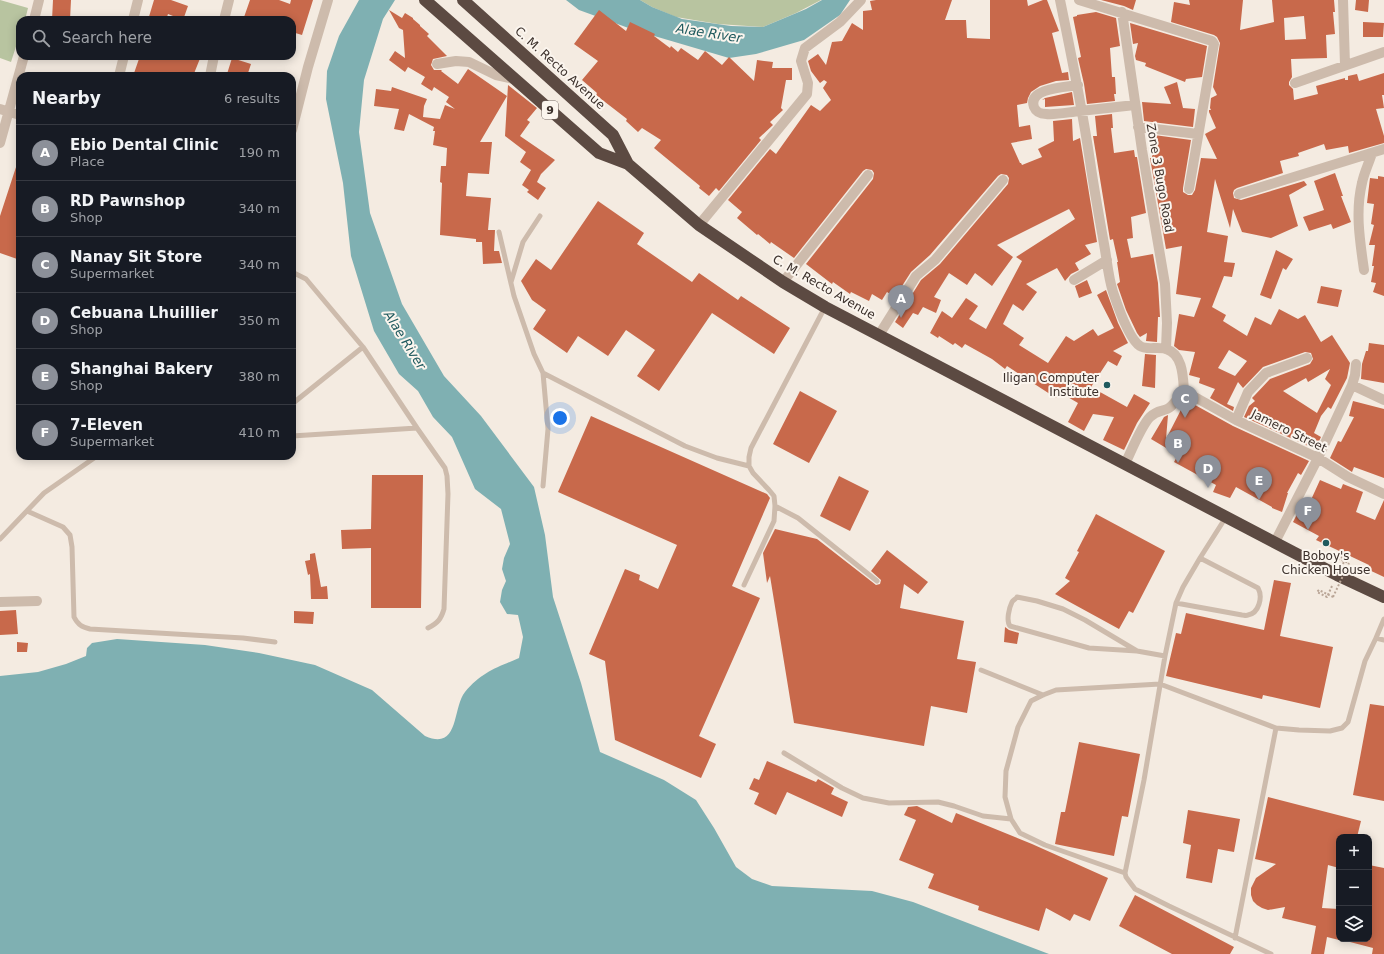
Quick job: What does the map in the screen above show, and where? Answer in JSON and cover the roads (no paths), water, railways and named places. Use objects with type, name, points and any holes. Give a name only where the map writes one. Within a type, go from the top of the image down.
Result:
[{"type":"highway","name":"C. M. Recto Avenue","points":[[425,0],[599,152],[628,164],[699,225],[783,282],[826,307],[1226,517],[1337,575],[1384,597]]},
{"type":"highway","name":"C. M. Recto Avenue","points":[[463,0],[613,135],[628,164]]},
{"type":"street","points":[[35,16],[39,0]]},
{"type":"street","points":[[134,16],[138,0]]},
{"type":"street","points":[[225,16],[229,0]]},
{"type":"street","points":[[296,114],[328,0]]},
{"type":"street","points":[[699,225],[807,94],[808,83],[801,61],[805,48],[840,22],[861,0]]},
{"type":"street","points":[[1060,0],[1083,110],[1113,291],[1128,330],[1137,344],[1146,348],[1166,349],[1174,354],[1182,368],[1184,391],[1172,406],[1166,410],[1160,410],[1149,418],[1125,464]]},
{"type":"street","points":[[1079,0],[1212,40],[1214,49],[1189,189]]},
{"type":"street","points":[[1344,0],[1345,65]]},
{"type":"street","name":"Zone 3 Bugo Road","points":[[1122,12],[1138,127],[1166,284],[1168,323],[1166,349]]},
{"type":"street","points":[[1295,83],[1384,52]]},
{"type":"street","points":[[18,72],[23,60]]},
{"type":"street","points":[[120,72],[123,60]]},
{"type":"street","points":[[211,72],[213,60]]},
{"type":"street","points":[[437,64],[456,61],[469,62],[496,75],[514,79]]},
{"type":"street","points":[[0,143],[5,110],[16,79]]},
{"type":"street","points":[[1078,86],[1044,91],[1038,94],[1034,98],[1033,103],[1036,111],[1045,114],[1135,105]]},
{"type":"street","points":[[5,110],[16,114]]},
{"type":"street","points":[[1138,127],[1198,134]]},
{"type":"street","points":[[1239,194],[1372,154],[1384,149]]},
{"type":"street","points":[[1364,270],[1358,235],[1358,206],[1362,183],[1372,154]]},
{"type":"street","points":[[783,282],[868,175]]},
{"type":"street","points":[[880,335],[916,276],[935,260],[1003,180]]},
{"type":"street","points":[[1074,280],[1107,260]]},
{"type":"street","points":[[1236,420],[1248,392],[1266,374],[1307,358]]},
{"type":"street","points":[[1275,542],[1318,458],[1352,385],[1356,364]]},
{"type":"street","points":[[1352,385],[1384,400]]},
{"type":"street","name":"Jamero Street","points":[[1184,391],[1236,420],[1318,458],[1348,477],[1384,494]]},
{"type":"street","points":[[0,602],[37,601]]},
{"type":"lane","points":[[511,283],[523,242],[540,216]]},
{"type":"lane","points":[[498,232],[514,296],[534,354],[543,373],[548,429],[543,486]]},
{"type":"lane","points":[[296,274],[306,279],[363,347],[445,468],[448,494],[444,609],[442,618],[437,624],[428,628]]},
{"type":"lane","points":[[744,585],[774,521],[775,506],[774,496],[753,473],[749,466],[751,448],[826,307]]},
{"type":"lane","points":[[296,401],[363,347]]},
{"type":"lane","points":[[543,373],[685,446],[717,458],[749,466]]},
{"type":"lane","points":[[296,436],[417,428]]},
{"type":"lane","points":[[1,537],[44,493],[91,460]]},
{"type":"lane","points":[[775,506],[798,518],[877,581]]},
{"type":"lane","points":[[27,511],[64,527],[70,535],[73,560],[74,617],[77,624],[83,628],[243,638],[275,642]]},
{"type":"lane","points":[[1226,517],[1183,587],[1176,603],[1165,656],[1144,780],[1125,873],[1126,878],[1135,889],[1271,954]]},
{"type":"lane","points":[[1176,603],[1249,616],[1255,612],[1260,603],[1260,592],[1258,588],[1200,558]]},
{"type":"lane","points":[[1137,652],[1085,620],[1063,609],[1037,601],[1018,598],[1012,602],[1007,621],[1010,626],[1089,648],[1165,656]]},
{"type":"lane","points":[[1125,873],[1045,845],[1020,833],[1010,819],[1005,797],[1006,771],[1018,727],[1031,701],[1056,690],[1160,684],[1276,728],[1330,731],[1342,728],[1348,722],[1365,661],[1384,619]]},
{"type":"lane","points":[[1376,638],[1384,640]]},
{"type":"lane","points":[[981,670],[1043,695]]},
{"type":"lane","points":[[1235,938],[1276,728]]},
{"type":"lane","points":[[784,753],[842,788],[862,798],[889,803],[938,802],[983,816],[1010,819]]},
{"type":"water","name":"Alae River","points":[[359,0],[395,0],[383,19],[364,80],[359,132],[370,213],[402,304],[444,376],[481,416],[534,487],[545,535],[553,597],[581,683],[600,752],[664,780],[696,800],[736,867],[752,879],[772,886],[872,891],[913,902],[1049,954],[0,954],[0,676],[38,672],[66,664],[86,656],[87,648],[92,643],[117,639],[205,645],[259,653],[315,665],[372,690],[425,736],[436,739],[444,738],[450,733],[461,699],[471,685],[490,671],[519,658],[523,637],[518,615],[507,614],[500,602],[502,590],[506,581],[502,569],[504,558],[510,544],[501,509],[475,489],[452,437],[433,417],[418,391],[399,374],[374,331],[351,256],[343,183],[326,99],[327,71],[339,36]]},
{"type":"water","name":"Alae River","points":[[566,0],[640,0],[652,7],[682,19],[731,26],[763,27],[806,9],[822,0],[850,0],[840,15],[804,40],[756,54],[729,58],[634,30],[579,10]]},
{"type":"place","name":"Ebio Dental Clinic","points":[[901,318]]},
{"type":"place","name":"Iligan Computer Institute","points":[[1107,385]]},
{"type":"place","name":"Nanay Sit Store","points":[[1185,418]]},
{"type":"place","name":"RD Pawnshop","points":[[1178,463]]},
{"type":"place","name":"Cebuana Lhuillier","points":[[1208,488]]},
{"type":"place","name":"Shanghai Bakery","points":[[1259,500]]},
{"type":"place","name":"7-Eleven","points":[[1308,530]]},
{"type":"place","name":"Boboy's Chicken House","points":[[1326,543]]}]
